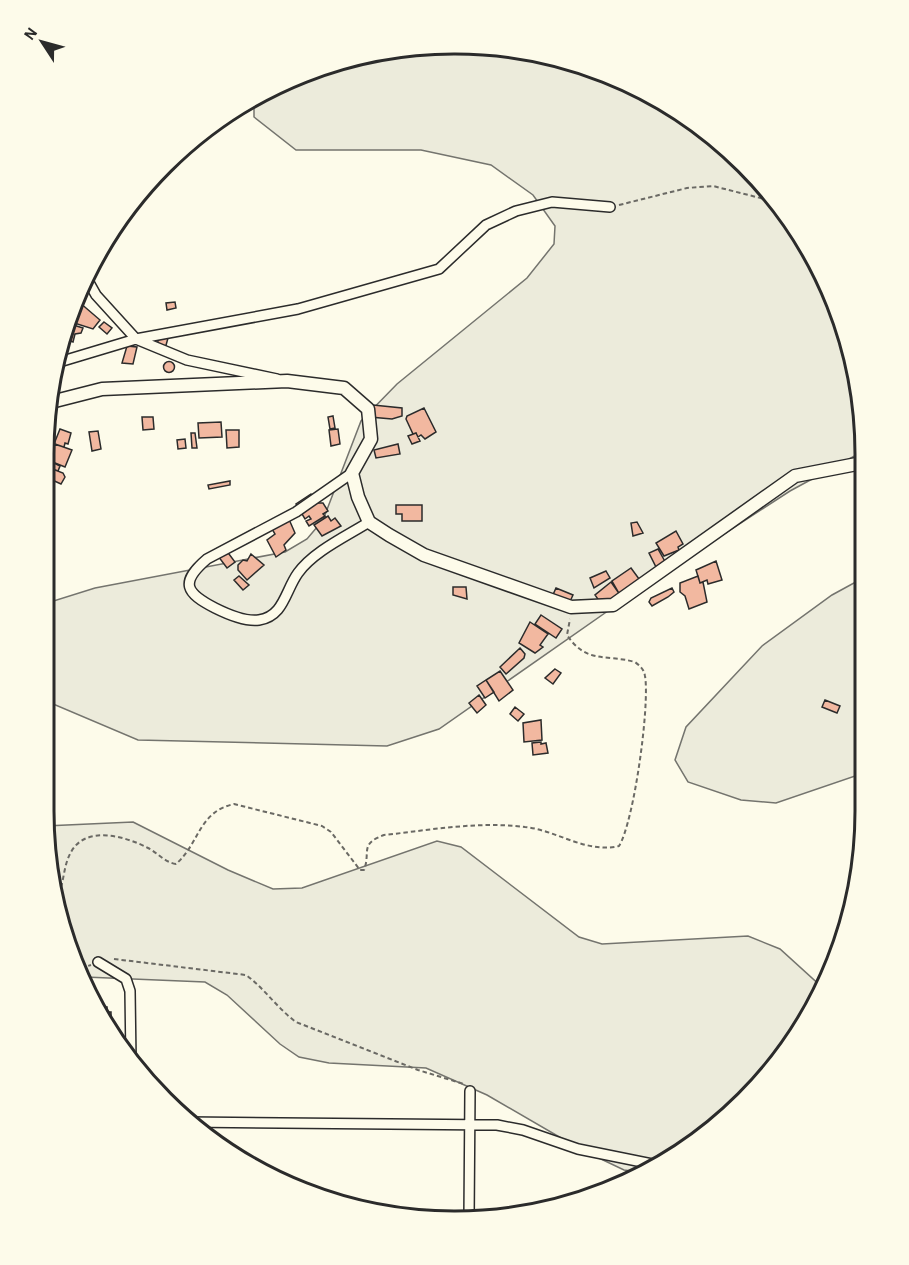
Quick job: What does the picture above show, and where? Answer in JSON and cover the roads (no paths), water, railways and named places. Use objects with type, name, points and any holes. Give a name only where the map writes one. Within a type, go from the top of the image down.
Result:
[{"type":"street","points":[[66,360],[136,339],[298,309],[439,269],[486,225],[516,211],[552,202],[610,207]]},
{"type":"street","points":[[91,286],[96,295],[136,339],[187,360],[287,381],[344,388],[368,409],[371,439],[352,473],[296,512],[207,559],[196,568],[191,579],[190,590],[193,597],[247,620],[259,620],[273,616],[281,608],[300,570],[369,522]]},
{"type":"street","points":[[57,400],[102,389],[287,381]]},
{"type":"street","points":[[352,473],[358,497],[369,522],[424,555],[571,607],[613,605],[795,476],[855,464]]},
{"type":"street","points":[[98,962],[126,979],[130,991],[131,1046]]},
{"type":"street","points":[[469,1210],[470,1091]]},
{"type":"street","points":[[203,1122],[470,1123],[523,1130],[578,1149],[645,1163]]}]
